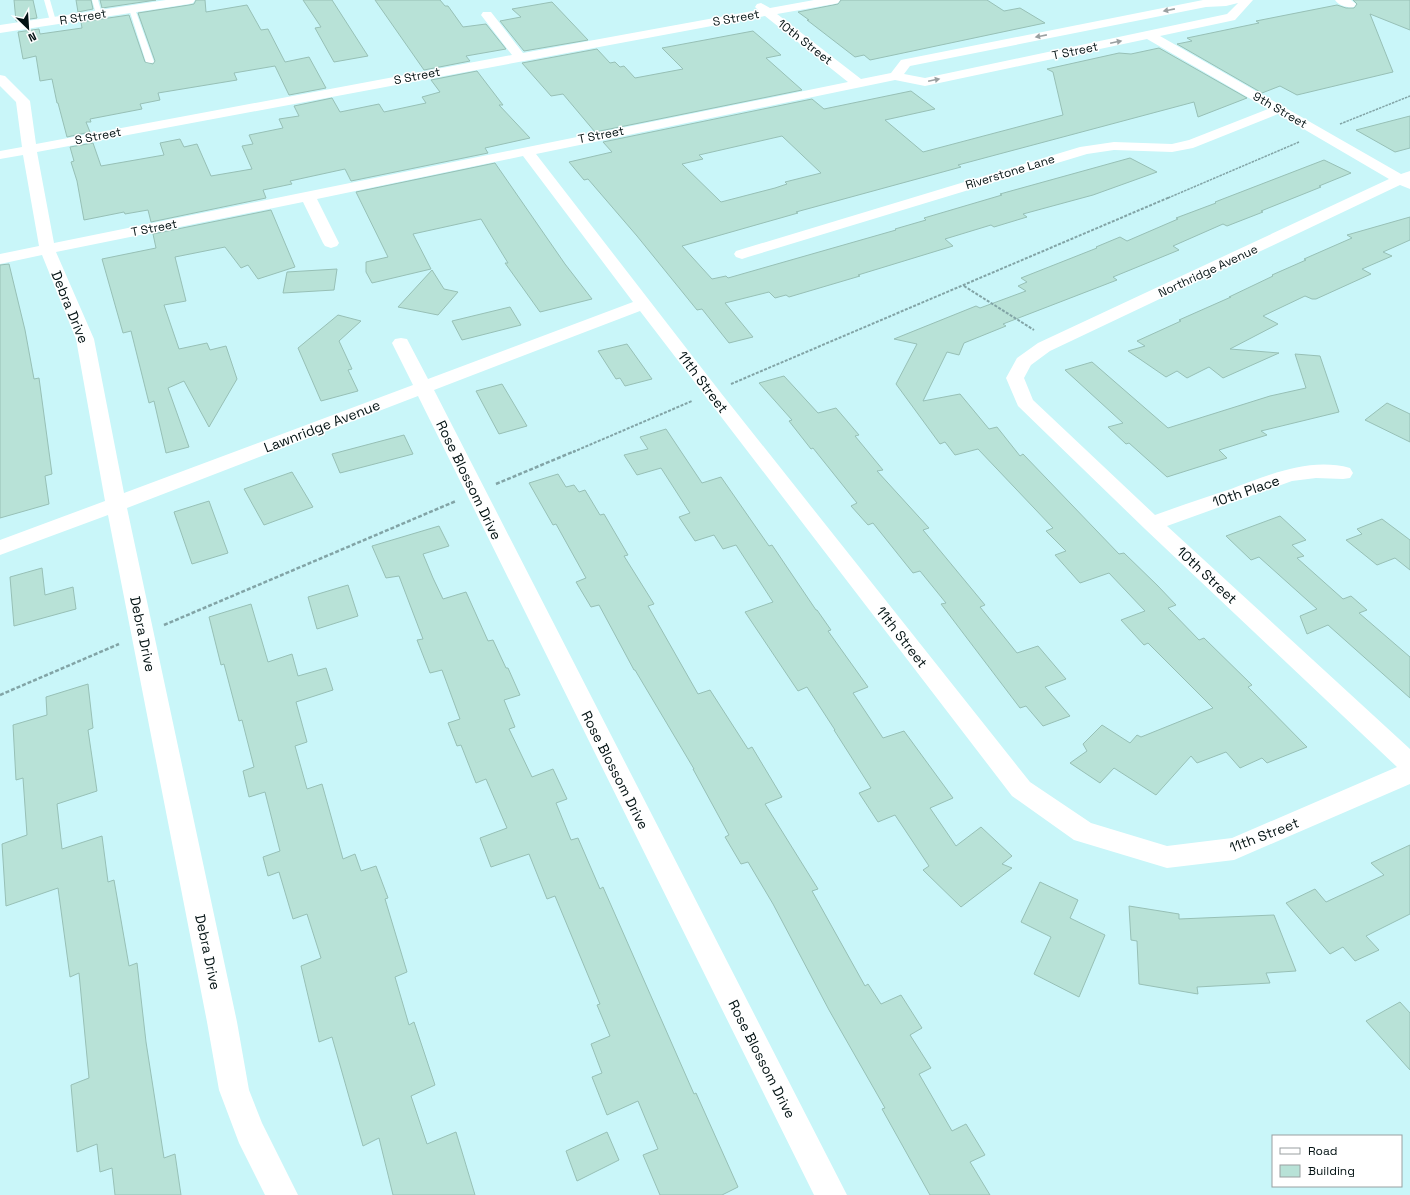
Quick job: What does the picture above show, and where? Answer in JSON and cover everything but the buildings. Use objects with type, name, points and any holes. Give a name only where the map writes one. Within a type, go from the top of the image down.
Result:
[{"type":"street","name":"R Street","points":[[0,29],[189,0]]},
{"type":"street","name":"10th Street","points":[[752,0],[859,84]]},
{"type":"street","name":"S Street","points":[[0,155],[520,57],[834,0]]},
{"type":"street","name":"T Street","points":[[895,76],[906,63],[1206,3],[1235,0]]},
{"type":"street","name":"T Street","points":[[0,259],[895,76],[925,82],[1231,17],[1247,0]]},
{"type":"street","points":[[487,15],[520,57]]},
{"type":"street","name":"9th Street","points":[[1150,35],[1407,180]]},
{"type":"street","name":"Debra Drive","points":[[0,79],[23,101],[29,149],[47,249],[85,339],[116,505],[222,1022],[234,1090],[250,1132],[282,1195]]},
{"type":"street","name":"Riverstone Lane","points":[[742,254],[1085,150],[1114,146],[1172,148],[1193,144],[1279,109]]},
{"type":"street","name":"11th Street","points":[[526,151],[711,393],[1021,789],[1083,832],[1167,857],[1234,849],[1410,773]]},
{"type":"street","name":"Northridge Avenue","points":[[1016,378],[1023,362],[1044,348],[1407,180]]},
{"type":"street","points":[[308,196],[331,243]]},
{"type":"street","name":"Lawnridge Avenue","points":[[0,548],[644,304]]},
{"type":"street","name":"Rose Blossom Drive","points":[[401,343],[477,498],[831,1195]]},
{"type":"street","name":"10th Street","points":[[1016,378],[1025,402],[1152,524],[1410,764]]},
{"type":"street","name":"10th Place","points":[[1152,524],[1290,476],[1316,472],[1344,474]]},
{"type":"lane","points":[[47,0],[52,21]]},
{"type":"lane","points":[[95,0],[99,14]]},
{"type":"lane","points":[[132,9],[150,62]]},
{"type":"path","points":[[964,286],[1054,343]]}]
